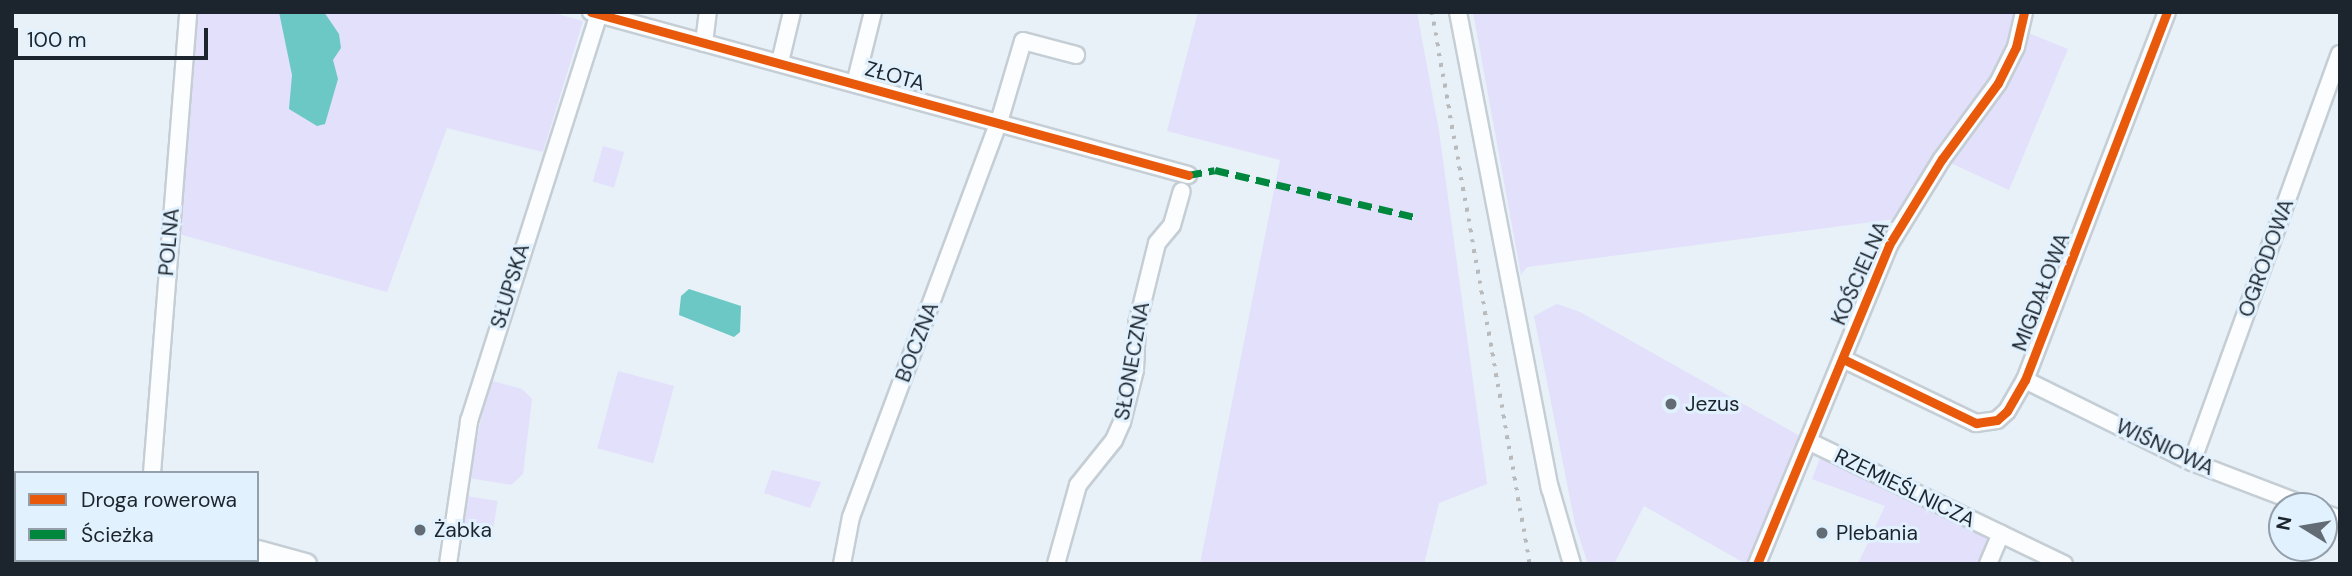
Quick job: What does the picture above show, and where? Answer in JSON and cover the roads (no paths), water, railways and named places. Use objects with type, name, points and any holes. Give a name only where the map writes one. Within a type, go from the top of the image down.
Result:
[{"type":"main road","points":[[259,552],[305,564]]},
{"type":"street","name":"POLNA","points":[[152,471],[188,12]]},
{"type":"street","points":[[704,43],[708,12]]},
{"type":"street","points":[[780,62],[792,12]]},
{"type":"street","points":[[855,84],[873,12]]},
{"type":"street","points":[[1458,12],[1549,488],[1572,564]]},
{"type":"street","name":"KOŚCIELNA","points":[[1757,564],[1903,218],[1998,83],[2016,47],[2024,12]]},
{"type":"street","name":"MIGDAŁOWA","points":[[1843,359],[1976,423],[1997,420],[2025,380],[2167,12]]},
{"type":"street","name":"ZŁOTA","points":[[595,13],[999,122],[1185,183]]},
{"type":"street","name":"SŁUPSKA","points":[[448,564],[469,421],[595,13]]},
{"type":"street","name":"BOCZNA","points":[[842,564],[851,517],[999,122],[1023,41],[1076,55]]},
{"type":"street","name":"OGRODOWA","points":[[2192,462],[2340,54]]},
{"type":"street","name":"SŁONECZNA","points":[[1056,564],[1078,485],[1114,440],[1122,422],[1135,370],[1137,324],[1157,243],[1172,225],[1185,183]]},
{"type":"street","name":"WIŚNIOWA","points":[[2025,380],[2192,462],[2270,492]]},
{"type":"street","name":"RZEMIEŚLNICZA","points":[[1810,442],[2064,564]]},
{"type":"street","name":"RZEMIEŚLNICZA","points":[[1988,564],[2001,534]]},
{"type":"railway","points":[[1432,12],[1530,564]]},
{"type":"place","name":"Jezus","points":[[1671,404]]},
{"type":"place","name":"Żabka","points":[[420,530]]},
{"type":"place","name":"Plebania","points":[[1822,533]]}]
